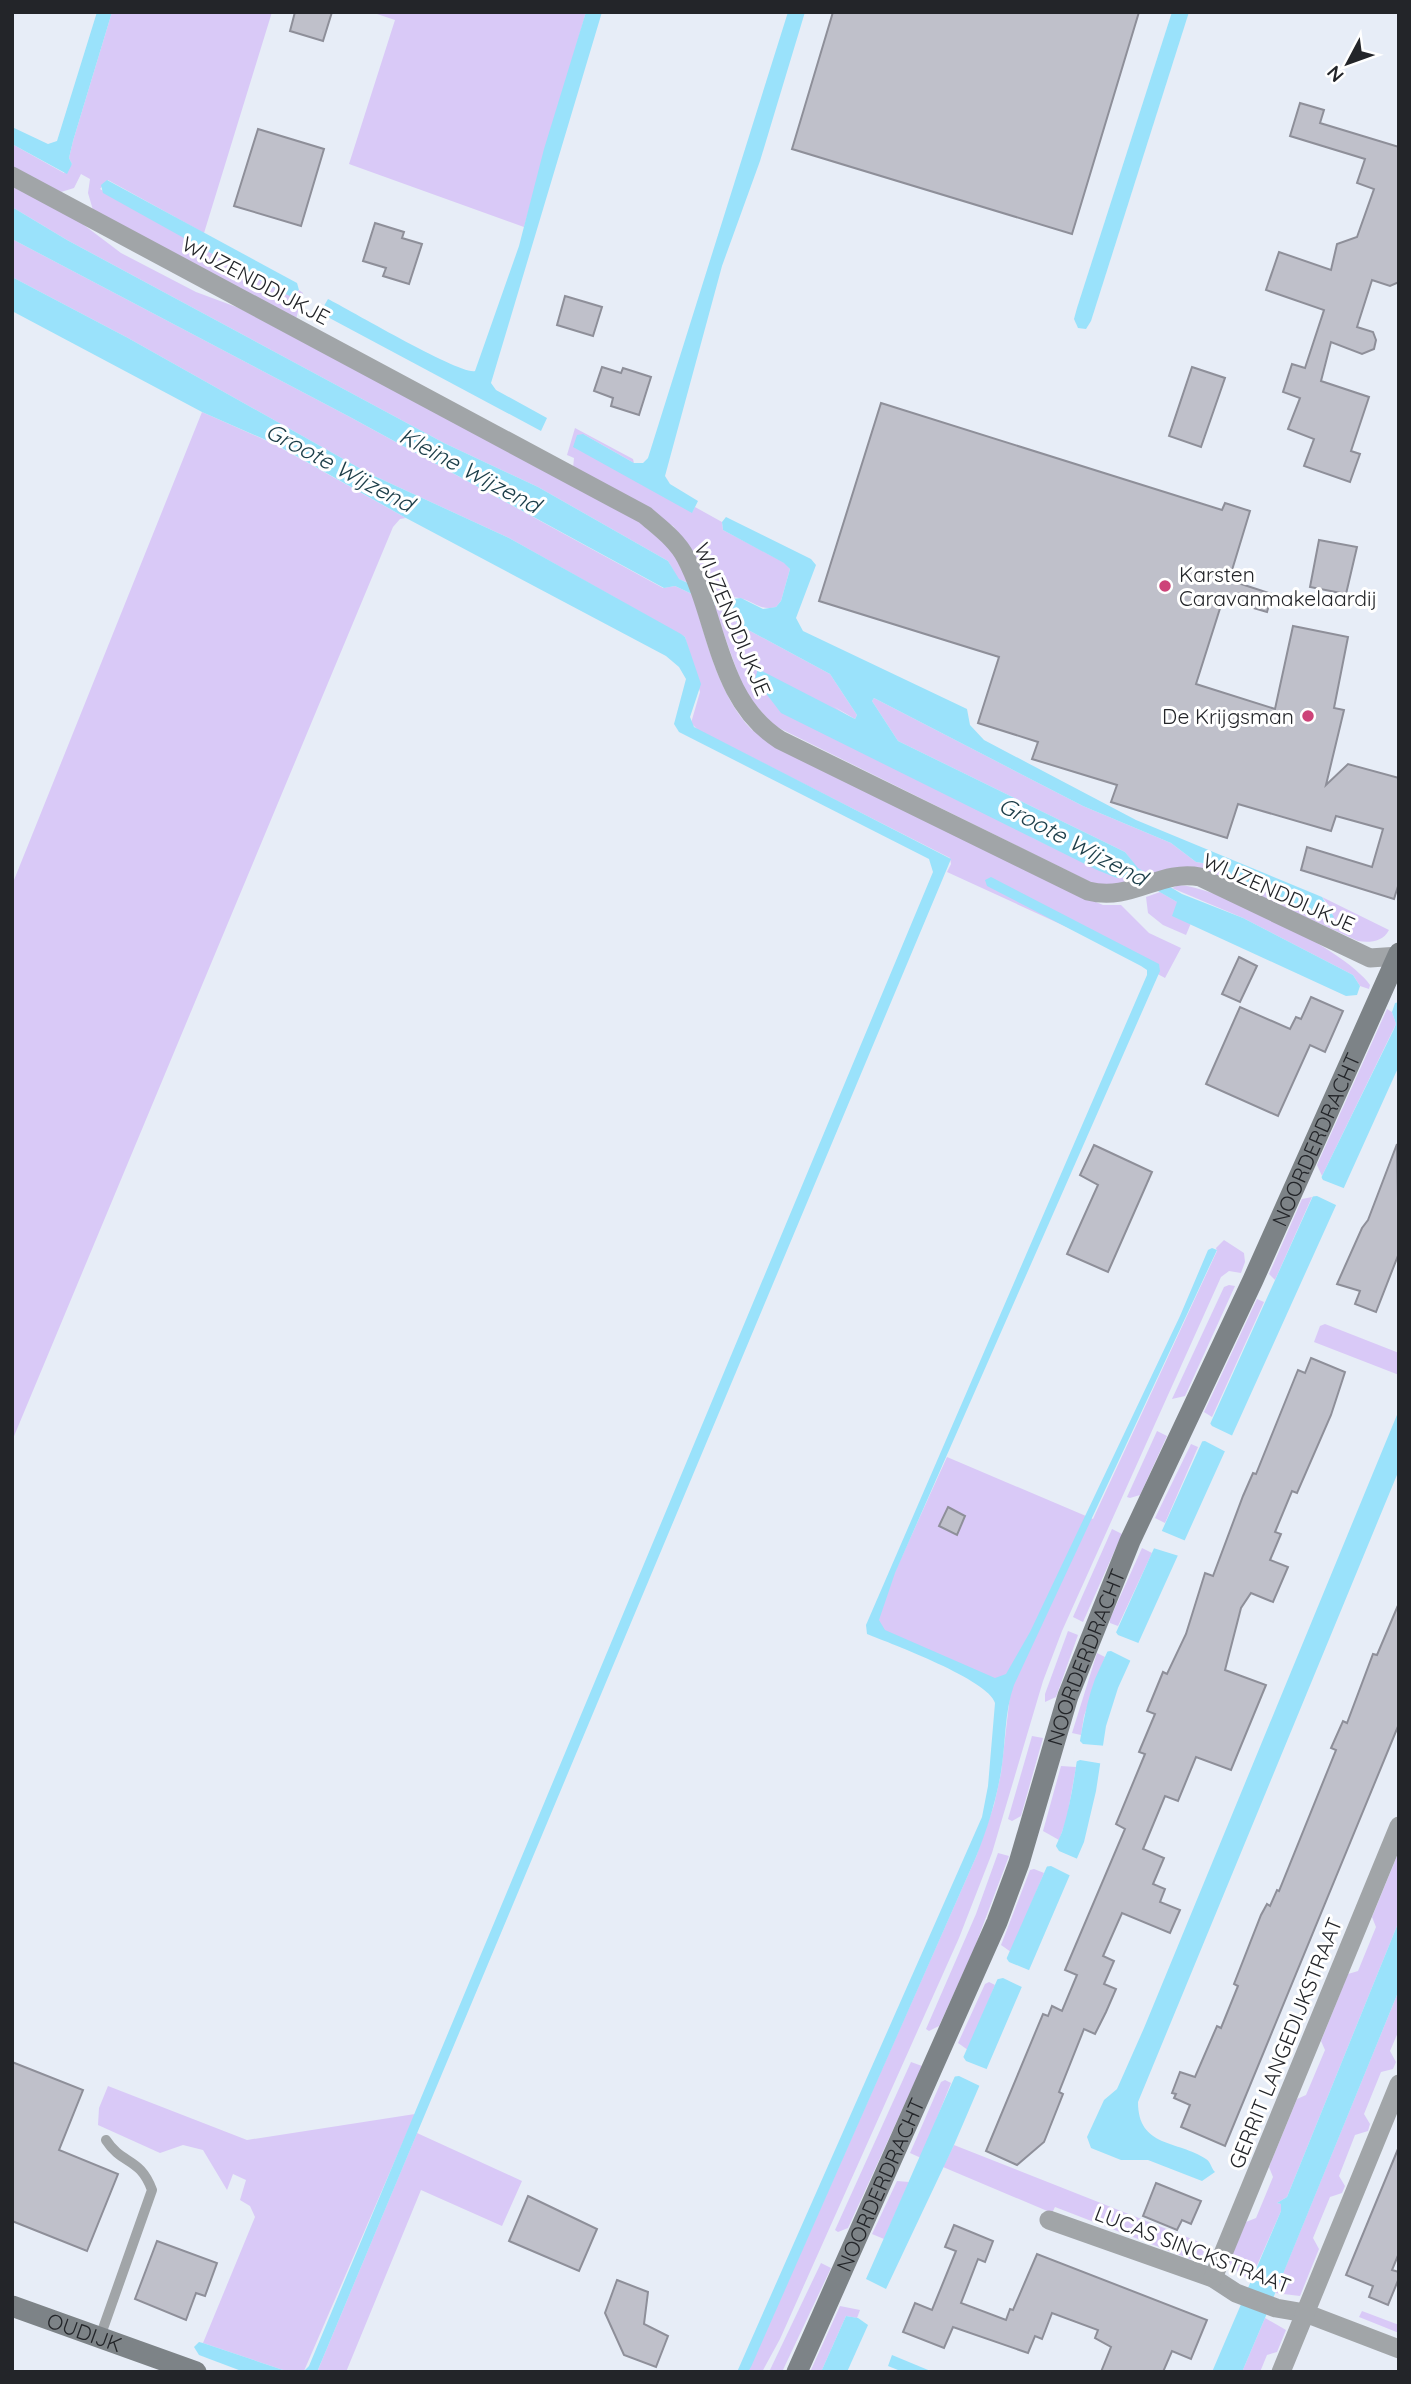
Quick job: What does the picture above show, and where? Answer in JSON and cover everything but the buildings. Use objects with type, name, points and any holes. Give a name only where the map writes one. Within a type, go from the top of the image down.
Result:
[{"type":"street","name":"WIJZENDDIJKJE","points":[[12,176],[626,504],[663,530],[676,544],[695,577],[739,699],[768,732],[1088,891],[1115,895],[1174,876],[1205,879],[1370,958],[1398,955]]},
{"type":"street","name":"NOORDERDRACHT","points":[[797,2372],[997,1922],[1019,1863],[1068,1696],[1130,1541],[1257,1283],[1398,955]]},
{"type":"street","name":"GERRIT LANGEDIJKSTRAAT","points":[[1213,2278],[1399,1826]]},
{"type":"street","points":[[1281,2372],[1399,2084]]},
{"type":"street","name":"LUCAS SINCKSTRAAT","points":[[1049,2220],[1213,2278],[1236,2293],[1276,2308],[1306,2313],[1399,2349]]},
{"type":"street","name":"OUDIJK","points":[[12,2306],[196,2372]]},
{"type":"lane","points":[[100,2337],[152,2190],[146,2172],[112,2149],[106,2140]]},
{"type":"shaded area","points":[[112,12],[272,12],[204,233],[108,180],[100,189],[293,295],[299,290],[303,293],[296,319],[93,210],[88,193],[90,179],[81,174],[74,188],[61,192],[12,167],[12,144],[64,173],[72,164],[69,158],[73,141]]},
{"type":"shaded area","points":[[371,12],[586,12],[524,227],[349,164],[395,20]]},
{"type":"shaded area","points":[[12,182],[76,219],[121,253],[196,292],[239,308],[635,518],[673,551],[689,583],[678,579],[668,561],[538,487],[444,443],[67,240],[12,207]]},
{"type":"shaded area","points":[[12,239],[350,417],[663,588],[675,586],[692,594],[722,684],[740,716],[752,730],[1062,888],[1103,905],[1121,905],[1149,933],[1181,948],[1165,978],[1095,940],[947,872],[951,864],[950,858],[698,730],[691,723],[700,692],[685,637],[509,538],[370,474],[128,338],[12,277]]},
{"type":"shaded area","points":[[202,412],[274,444],[406,518],[400,519],[393,527],[12,1441],[12,885]]},
{"type":"shaded area","points":[[575,428],[633,459],[634,463],[583,434],[692,512],[695,507],[722,522],[723,530],[785,563],[790,569],[781,601],[776,607],[763,607],[743,599],[710,593],[695,554],[673,526],[573,468],[574,458],[567,455]]},
{"type":"shaded area","points":[[713,604],[741,626],[830,674],[857,715],[855,719],[833,706],[1033,838],[1117,878],[1132,876],[1139,880],[1113,886],[1094,884],[773,725],[745,693]]},
{"type":"shaded area","points":[[874,698],[1083,806],[1171,843],[1196,862],[1209,864],[1251,886],[1333,920],[1332,909],[1322,897],[1389,930],[1375,941],[1358,941],[1215,876],[1152,876],[1137,868],[1125,852],[898,741],[872,701]]},
{"type":"shaded area","points":[[1179,885],[1223,897],[1282,923],[1336,955],[1357,971],[1370,985],[1369,989],[1360,986],[1353,975],[1243,918],[1172,888]]},
{"type":"shaded area","points":[[1160,892],[1177,902],[1181,918],[1191,923],[1186,935],[1163,925],[1148,913],[1146,897]]},
{"type":"shaded area","points":[[1387,1009],[1392,1012],[1396,1024],[1322,1176],[1317,1165]]},
{"type":"shaded area","points":[[1312,1197],[1275,1280],[1269,1274],[1302,1199]]},
{"type":"shaded area","points":[[1224,1240],[1244,1253],[1245,1262],[1241,1273],[1229,1271],[1221,1277],[1062,1631],[1043,1681],[992,1853],[959,1938],[780,2339],[762,2372],[748,2372],[976,1857],[994,1805],[1001,1773],[1010,1695],[870,1627],[947,1457],[1093,1519],[1217,1251],[1216,1248]]},
{"type":"shaded area","points":[[1235,1286],[1185,1396],[1172,1399],[1224,1287]]},
{"type":"shaded area","points":[[1257,1299],[1264,1302],[1212,1417],[1204,1412]]},
{"type":"shaded area","points":[[1325,1324],[1399,1353],[1399,1375],[1314,1342],[1320,1326]]},
{"type":"shaded area","points":[[1157,1431],[1167,1436],[1140,1495],[1127,1497]]},
{"type":"shaded area","points":[[1191,1444],[1198,1447],[1165,1523],[1155,1518]]},
{"type":"shaded area","points":[[1112,1529],[1122,1534],[1083,1622],[1073,1617]]},
{"type":"shaded area","points":[[1142,1548],[1152,1553],[1118,1626],[1110,1623],[1110,1619]]},
{"type":"shaded area","points":[[1068,1631],[1078,1635],[1056,1697],[1045,1702],[1045,1694]]},
{"type":"shaded area","points":[[1097,1653],[1105,1657],[1084,1716],[1081,1735],[1072,1733]]},
{"type":"shaded area","points":[[1032,1736],[1043,1738],[1021,1816],[1012,1821],[1008,1819]]},
{"type":"shaded area","points":[[1061,1766],[1076,1767],[1067,1818],[1059,1840],[1043,1831]]},
{"type":"shaded area","points":[[1399,1851],[1399,1921],[1287,2197],[1277,2203],[1281,2204],[1281,2211],[1251,2279],[1241,2275],[1229,2263],[1246,2222],[1256,2218],[1273,2177],[1269,2167],[1297,2099],[1306,2095],[1325,2050],[1321,2041],[1348,1974],[1358,1971],[1376,1927],[1372,1917]]},
{"type":"shaded area","points":[[998,1853],[1009,1856],[974,1949],[939,2026],[929,2031],[926,2029],[976,1914]]},
{"type":"shaded area","points":[[1030,1870],[1044,1873],[1011,1952],[1001,1945]]},
{"type":"shaded area","points":[[989,1982],[995,1985],[968,2050],[958,2043],[985,1984]]},
{"type":"shaded area","points":[[1399,1990],[1399,2030],[1390,2051],[1396,2062],[1393,2069],[1381,2072],[1364,2114],[1370,2124],[1368,2131],[1355,2135],[1339,2176],[1345,2186],[1342,2193],[1330,2197],[1313,2238],[1319,2249],[1300,2296],[1275,2293]]},
{"type":"shaded area","points":[[911,2062],[922,2066],[848,2228],[838,2232],[835,2230]]},
{"type":"shaded area","points":[[945,2080],[951,2083],[921,2158],[910,2153],[941,2082]]},
{"type":"shaded area","points":[[108,2086],[247,2140],[415,2114],[304,2371],[289,2372],[203,2343],[255,2217],[250,2206],[240,2200],[246,2180],[233,2174],[227,2190],[203,2150],[183,2145],[160,2153],[98,2125],[99,2108]]},
{"type":"shaded area","points":[[417,2133],[522,2181],[502,2226],[421,2190],[346,2372],[317,2372]]},
{"type":"shaded area","points":[[954,2145],[1207,2245],[1201,2258],[1190,2259],[1055,2207],[1052,2213],[943,2167]]},
{"type":"shaded area","points":[[897,2181],[909,2182],[884,2239],[872,2234]]},
{"type":"shaded area","points":[[821,2263],[831,2268],[782,2372],[769,2372]]},
{"type":"shaded area","points":[[840,2306],[860,2310],[857,2318],[846,2316],[821,2372],[810,2372]]},
{"type":"shaded area","points":[[1362,2311],[1399,2325],[1399,2333],[1359,2317]]},
{"type":"shaded area","points":[[1265,2318],[1286,2330],[1277,2352],[1267,2355],[1260,2372],[1242,2372]]},
{"type":"water","points":[[97,12],[112,12],[73,141],[69,158],[72,164],[67,174],[12,144],[12,127],[48,144],[57,141]]},
{"type":"water","points":[[586,12],[602,12],[491,383],[496,390],[547,418],[541,431],[322,314],[321,311],[328,299],[428,353],[466,370],[475,371],[519,246],[544,149]]},
{"type":"water","points":[[788,12],[805,12],[760,161],[722,266],[665,476],[670,484],[698,501],[692,513],[573,447],[577,435],[583,434],[634,463],[643,463],[648,458]]},
{"type":"water","points":[[1172,12],[1189,12],[1091,321],[1086,329],[1078,328],[1074,319],[1077,308]]},
{"type":"water","points":[[107,180],[297,283],[299,290],[290,296],[281,292],[103,193],[101,185]]},
{"type":"water","points":[[12,207],[67,240],[444,443],[538,487],[668,561],[679,579],[725,600],[741,598],[763,609],[776,607],[781,601],[790,569],[784,563],[723,530],[722,522],[726,517],[811,559],[816,565],[796,618],[803,631],[967,709],[970,725],[984,740],[1136,820],[1322,897],[1334,917],[1329,921],[1209,864],[1196,862],[1171,843],[1083,806],[874,698],[872,701],[898,741],[1125,852],[1138,868],[1182,894],[1243,918],[1353,975],[1360,986],[1357,995],[1346,996],[1172,916],[1177,902],[1132,876],[1117,878],[1097,870],[781,713],[755,679],[758,669],[855,719],[857,715],[830,674],[741,626],[722,608],[675,586],[664,588],[350,417],[12,239]]},
{"type":"water","name":"Groote Wijzend","points":[[12,277],[128,338],[370,474],[509,538],[681,634],[685,637],[701,684],[690,717],[694,727],[951,859],[317,2372],[303,2372],[309,2366],[933,872],[929,859],[679,732],[674,724],[686,679],[679,667],[666,656],[406,518],[275,444],[202,412],[12,311]]},
{"type":"water","points":[[991,877],[1159,964],[1160,971],[895,1573],[879,1620],[885,1630],[995,1678],[1006,1674],[1030,1632],[1180,1316],[1208,1250],[1217,1250],[1014,1685],[1008,1706],[999,1783],[976,1857],[751,2367],[748,2372],[737,2372],[982,1817],[988,1786],[995,1703],[989,1694],[938,1664],[867,1634],[866,1625],[1147,975],[1147,970],[1141,966],[987,886],[985,880]]},
{"type":"water","points":[[1399,1002],[1398,1068],[1118,1688],[1106,1726],[1096,1791],[1084,1842],[954,2145],[886,2289],[866,2279],[1062,1832],[1084,1717],[1095,1679],[1322,1176],[1394,1029],[1396,1024],[1392,1012],[1395,1003]]},
{"type":"water","points":[[1399,1410],[1399,1470],[1138,2102],[1140,2117],[1152,2135],[1206,2159],[1215,2172],[1202,2181],[1148,2160],[1121,2160],[1091,2148],[1087,2137],[1104,2100],[1117,2089],[1144,2028]]},
{"type":"water","points":[[1399,1921],[1399,1990],[1265,2318],[1242,2372],[1212,2372],[1281,2211],[1281,2204],[1277,2203],[1287,2197]]},
{"type":"water","points":[[846,2316],[858,2318],[868,2325],[847,2372],[821,2372]]},
{"type":"water","points":[[199,2342],[289,2372],[244,2372],[199,2355],[194,2347]]},
{"type":"water","points":[[892,2355],[933,2372],[903,2372],[888,2366]]},
{"type":"pier","points":[[1319,1173],[1323,1180],[1346,1189],[1338,1206],[1317,1196],[1308,1197]]},
{"type":"pier","points":[[1207,1419],[1212,1426],[1233,1436],[1226,1452],[1205,1441],[1197,1442]]},
{"type":"pier","points":[[1159,1527],[1162,1531],[1186,1541],[1179,1556],[1150,1547]]},
{"type":"pier","points":[[1113,1628],[1118,1635],[1141,1644],[1133,1662],[1111,1651],[1103,1652]]},
{"type":"pier","points":[[1077,1738],[1083,1744],[1107,1746],[1104,1764],[1080,1760],[1073,1763]]},
{"type":"pier","points":[[1054,1843],[1059,1851],[1080,1860],[1073,1877],[1051,1866],[1043,1867]]},
{"type":"pier","points":[[1005,1956],[1009,1962],[1031,1971],[1024,1988],[1003,1978],[994,1980]]},
{"type":"pier","points":[[962,2055],[966,2061],[989,2070],[982,2087],[959,2076],[951,2077]]},
{"type":"place","name":"Karsten Caravanmakelaardij","points":[[1165,586]]},
{"type":"place","name":"De Krijgsman","points":[[1308,716]]},
{"type":"water label","name":"Kleine Wijzend","points":[[470,470]]}]
